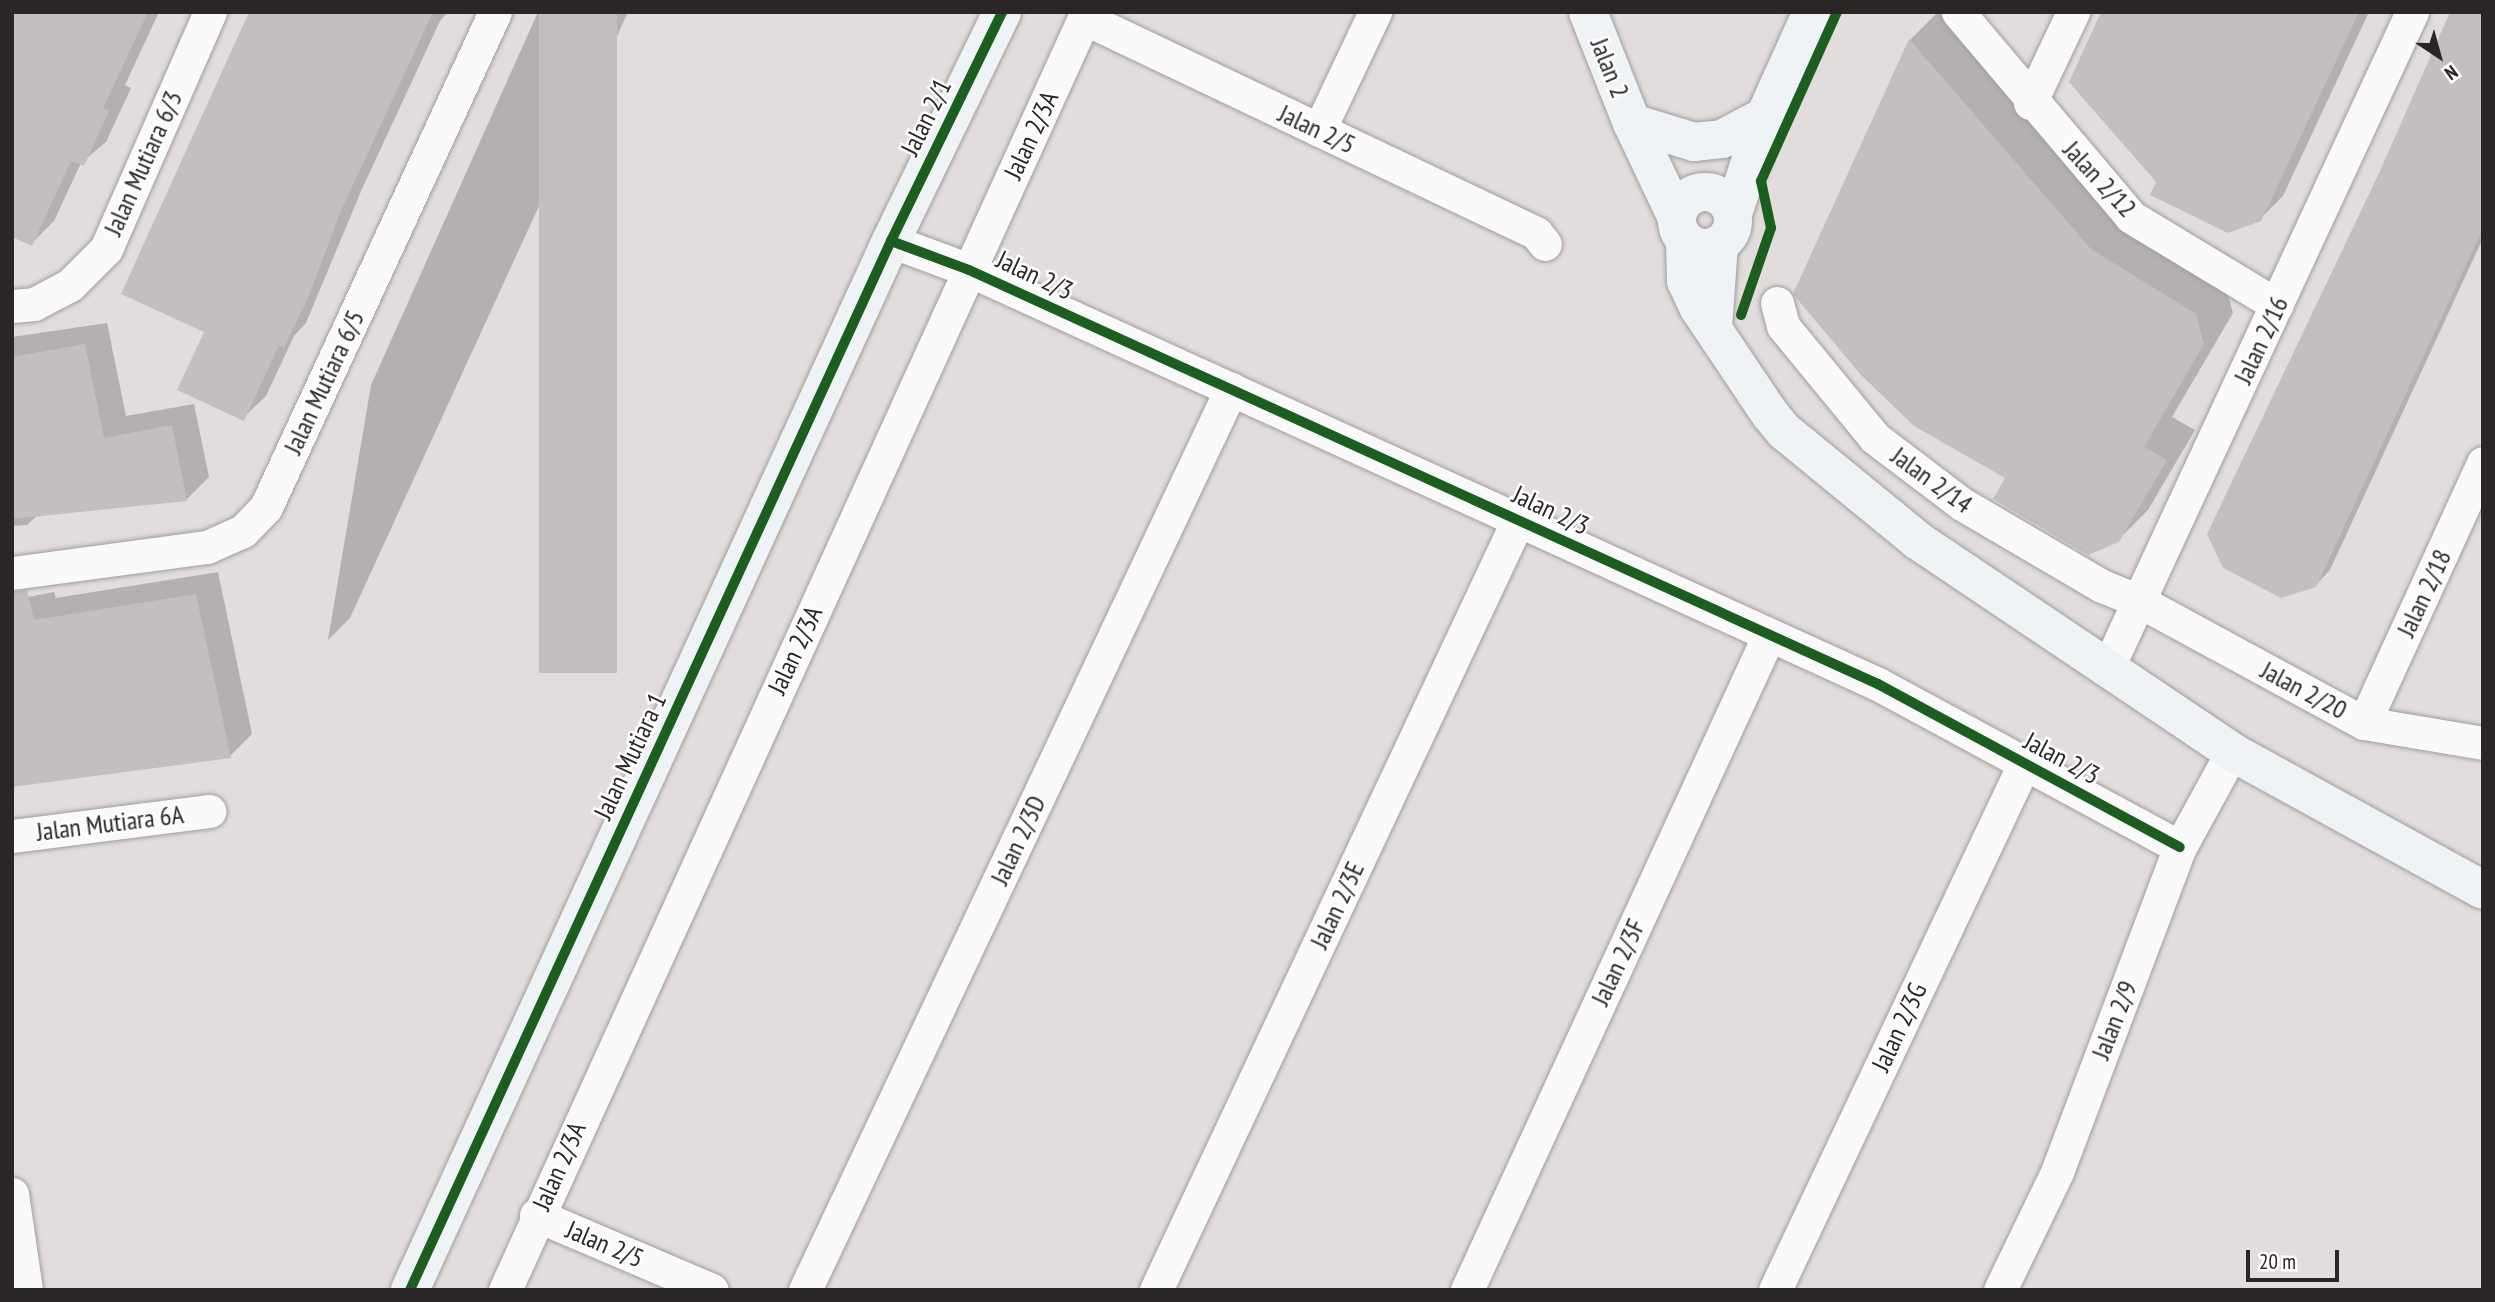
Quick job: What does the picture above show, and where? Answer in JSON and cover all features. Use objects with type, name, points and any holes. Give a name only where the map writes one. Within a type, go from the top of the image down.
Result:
[{"type":"street","name":"Jalan Mutiara 6/3","points":[[12,306],[34,304],[70,285],[106,249],[210,12]]},
{"type":"street","name":"Jalan Mutiara 6/5","points":[[12,573],[207,547],[243,531],[266,507],[495,12]]},
{"type":"street","name":"Jalan 2/1","points":[[891,241],[1002,12]]},
{"type":"street","points":[[1319,130],[1375,12]]},
{"type":"street","name":"Jalan 2","points":[[1588,12],[1632,123],[1706,217]]},
{"type":"street","points":[[1812,12],[1765,116],[1706,217],[1686,281],[1713,328],[1784,431],[1917,540],[2232,752],[2483,890]]},
{"type":"street","points":[[2030,103],[2073,12]]},
{"type":"street","name":"Jalan 2/16","points":[[2108,667],[2412,12]]},
{"type":"street","name":"Jalan 2/5","points":[[1086,15],[1536,233],[1545,244]]},
{"type":"street","name":"Jalan 2/3A","points":[[505,1290],[536,1215],[1086,15]]},
{"type":"street","name":"Jalan 2/12","points":[[1954,15],[2131,217],[2277,305]]},
{"type":"street","points":[[1632,123],[1694,142],[1723,139],[1765,116]]},
{"type":"street","name":"Jalan 2/3","points":[[891,241],[969,270],[1878,684],[2180,847]]},
{"type":"street","name":"Jalan Mutiara 1","points":[[410,1290],[891,241]]},
{"type":"street","name":"Jalan 2/14","points":[[1777,303],[1783,326],[1875,438],[1962,504],[2102,586],[2138,601]]},
{"type":"street","name":"Jalan 2/3D","points":[[805,1290],[1231,389]]},
{"type":"street","name":"Jalan 2/18","points":[[2364,723],[2483,463]]},
{"type":"street","name":"Jalan 2/3E","points":[[1156,1290],[1518,520]]},
{"type":"street","name":"Jalan 2/20","points":[[2138,601],[2364,723],[2483,743]]},
{"type":"street","name":"Jalan 2/3F","points":[[1467,1290],[1769,635]]},
{"type":"street","name":"Jalan 2/9","points":[[2000,1290],[2057,1172],[2180,847],[2232,752]]},
{"type":"street","name":"Jalan 2/3G","points":[[1775,1290],[2024,764]]},
{"type":"street","name":"Jalan Mutiara 6A","points":[[12,836],[209,811]]},
{"type":"street","points":[[12,1194],[26,1290]]},
{"type":"street","name":"Jalan 2/5","points":[[536,1215],[712,1290]]},
{"type":"building","points":[[12,12],[148,12],[103,108],[109,111],[84,166],[71,161],[32,246],[12,237]]},
{"type":"building","points":[[249,12],[433,12],[340,213],[310,293],[284,348],[279,345],[244,421],[177,390],[204,332],[121,294]]},
{"type":"building","points":[[539,12],[617,12],[617,673],[539,673]]},
{"type":"building","points":[[2101,12],[2359,12],[2261,221],[2228,233],[2150,195],[2156,182],[2069,82]]},
{"type":"building","points":[[2450,12],[2483,12],[2483,228],[2316,587],[2281,598],[2223,568],[2207,534],[2380,171]]},
{"type":"building","points":[[1909,39],[2091,249],[2196,314],[2204,344],[2144,447],[2167,460],[2119,542],[2088,555],[1993,499],[2005,478],[1914,426],[1861,375],[1793,294]]},
{"type":"building","points":[[85,344],[104,438],[172,425],[187,501],[12,519],[12,357]]},
{"type":"building","points":[[27,590],[34,620],[196,594],[231,758],[12,787],[12,592]]},
{"type":"cycle path","points":[[410,1290],[891,241],[1002,12]]},
{"type":"cycle path","points":[[1741,315],[1771,228],[1761,181],[1837,12]]},
{"type":"cycle path","points":[[891,241],[969,270],[1878,684],[2180,847]]}]
